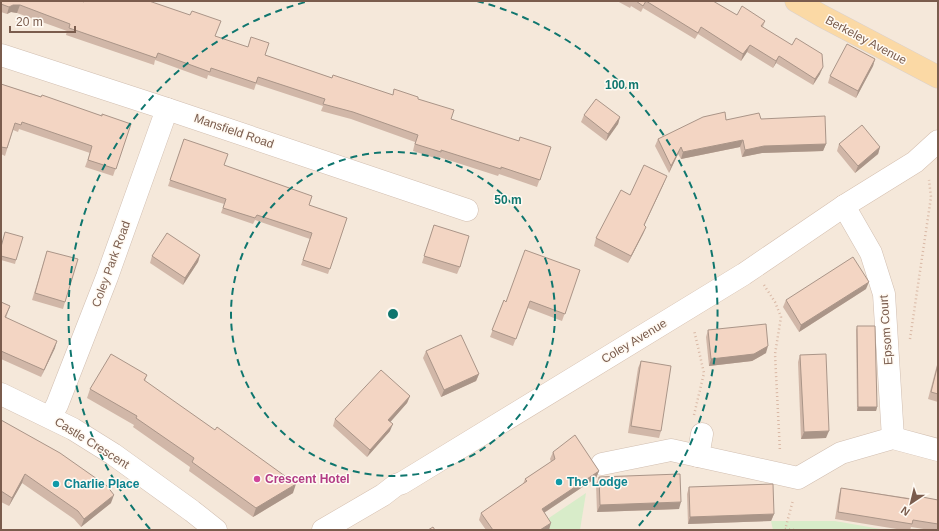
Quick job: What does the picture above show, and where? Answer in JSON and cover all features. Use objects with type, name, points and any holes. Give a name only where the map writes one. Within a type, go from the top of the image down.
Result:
[{"type":"main road","name":"Berkeley Avenue","points":[[796,1],[938,77]]},
{"type":"street","name":"Mansfield Road","points":[[1,55],[467,210]]},
{"type":"street","name":"Coley Park Road","points":[[50,417],[107,277],[167,109]]},
{"type":"street","name":"Coley Avenue","points":[[323,530],[383,495],[396,485],[409,479],[754,268],[844,206],[915,162],[932,147]]},
{"type":"street","name":"Epsom Court","points":[[844,206],[871,253],[884,294],[893,438]]},
{"type":"street","name":"Castle Crescent","points":[[1,394],[50,417],[113,454],[216,530]]},
{"type":"street","points":[[698,456],[702,434]]},
{"type":"street","points":[[602,464],[672,450],[798,478],[841,453],[893,438],[938,450]]},
{"type":"path","points":[[910,343],[931,197],[932,147]]},
{"type":"path","points":[[754,268],[775,302],[781,317],[776,354],[780,456],[798,478],[785,529],[795,530]]},
{"type":"path","points":[[689,307],[704,373],[693,418],[702,434]]},
{"type":"shaded area","points":[[1,1],[938,1],[938,530],[1,530]]},
{"type":"green space","points":[[586,493],[580,530],[548,530],[543,522]]},
{"type":"green space","points":[[771,521],[835,521],[886,530],[773,530]]},
{"type":"building","points":[[1,1],[149,1],[190,15],[192,11],[221,21],[215,36],[248,47],[251,37],[269,43],[265,55],[332,78],[333,75],[393,95],[394,89],[418,97],[418,99],[454,110],[451,119],[519,141],[520,137],[551,147],[540,180],[501,167],[501,169],[441,150],[441,152],[415,144],[418,135],[353,112],[323,104],[325,99],[258,77],[256,83],[211,68],[210,72],[158,53],[156,58],[69,28],[70,24],[20,5],[13,5],[9,7],[1,4]]},
{"type":"building","points":[[636,1],[646,1],[643,6]]},
{"type":"building","points":[[646,1],[713,1],[737,15],[742,6],[765,21],[761,26],[792,45],[796,38],[822,54],[823,67],[815,79],[779,56],[776,61],[750,45],[743,54],[701,27],[698,33]]},
{"type":"building","points":[[847,44],[875,59],[858,91],[830,76]]},
{"type":"building","points":[[1,84],[41,97],[42,95],[102,116],[102,114],[131,124],[116,169],[88,160],[92,146],[22,122],[21,125],[15,123],[7,148],[1,147]]},
{"type":"building","points":[[596,99],[620,117],[608,134],[584,115]]},
{"type":"building","points":[[725,112],[726,120],[759,113],[761,119],[825,116],[826,144],[764,146],[745,150],[743,140],[683,152],[681,147],[671,166],[658,139],[703,117]]},
{"type":"building","points":[[862,125],[880,147],[858,166],[839,144]]},
{"type":"building","points":[[184,139],[228,154],[224,165],[312,196],[309,205],[347,218],[330,269],[303,260],[312,233],[257,215],[255,218],[223,208],[226,199],[170,180]]},
{"type":"building","points":[[644,165],[667,176],[644,225],[646,227],[631,256],[596,238],[621,190],[630,195]]},
{"type":"building","points":[[434,225],[469,236],[460,267],[424,256]]},
{"type":"building","points":[[5,232],[23,237],[16,260],[1,256],[1,247]]},
{"type":"building","points":[[167,233],[200,255],[185,278],[152,256]]},
{"type":"building","points":[[525,250],[580,270],[565,314],[530,301],[516,339],[492,330],[504,300],[506,302]]},
{"type":"building","points":[[47,251],[78,259],[65,302],[35,293]]},
{"type":"building","points":[[853,257],[869,282],[801,325],[786,300]]},
{"type":"building","points":[[1,302],[10,306],[5,317],[57,341],[44,370],[1,351]]},
{"type":"building","points":[[766,324],[768,346],[754,354],[711,359],[708,330]]},
{"type":"building","points":[[857,326],[875,326],[877,407],[858,407]]},
{"type":"building","points":[[461,335],[479,374],[444,390],[426,351]]},
{"type":"building","points":[[111,354],[147,375],[144,380],[215,430],[217,427],[296,484],[256,508],[192,462],[194,458],[136,418],[137,416],[90,389]]},
{"type":"building","points":[[826,354],[829,431],[804,432],[800,355]]},
{"type":"building","points":[[641,361],[671,366],[661,431],[631,426]]},
{"type":"building","points":[[938,364],[938,394],[931,392]]},
{"type":"building","points":[[381,370],[410,396],[388,420],[393,424],[370,450],[335,419]]},
{"type":"building","points":[[1,420],[60,453],[107,486],[114,495],[84,519],[78,511],[25,474],[12,498],[1,491]]},
{"type":"building","points":[[575,435],[599,471],[542,509],[551,523],[540,530],[493,530],[481,513],[527,481],[525,479],[555,459],[553,452]]},
{"type":"building","points":[[680,474],[681,502],[600,505],[599,477]]},
{"type":"building","points":[[773,484],[774,514],[690,517],[689,487]]},
{"type":"building","points":[[841,488],[916,500],[917,496],[938,500],[938,524],[913,520],[912,524],[838,512]]},
{"type":"building","points":[[433,527],[435,530],[428,530]]},
{"type":"place","name":"Crescent Hotel","points":[[257,479]]},
{"type":"place","name":"The Lodge","points":[[559,482]]},
{"type":"place","name":"Charlie Place","points":[[56,484]]}]
